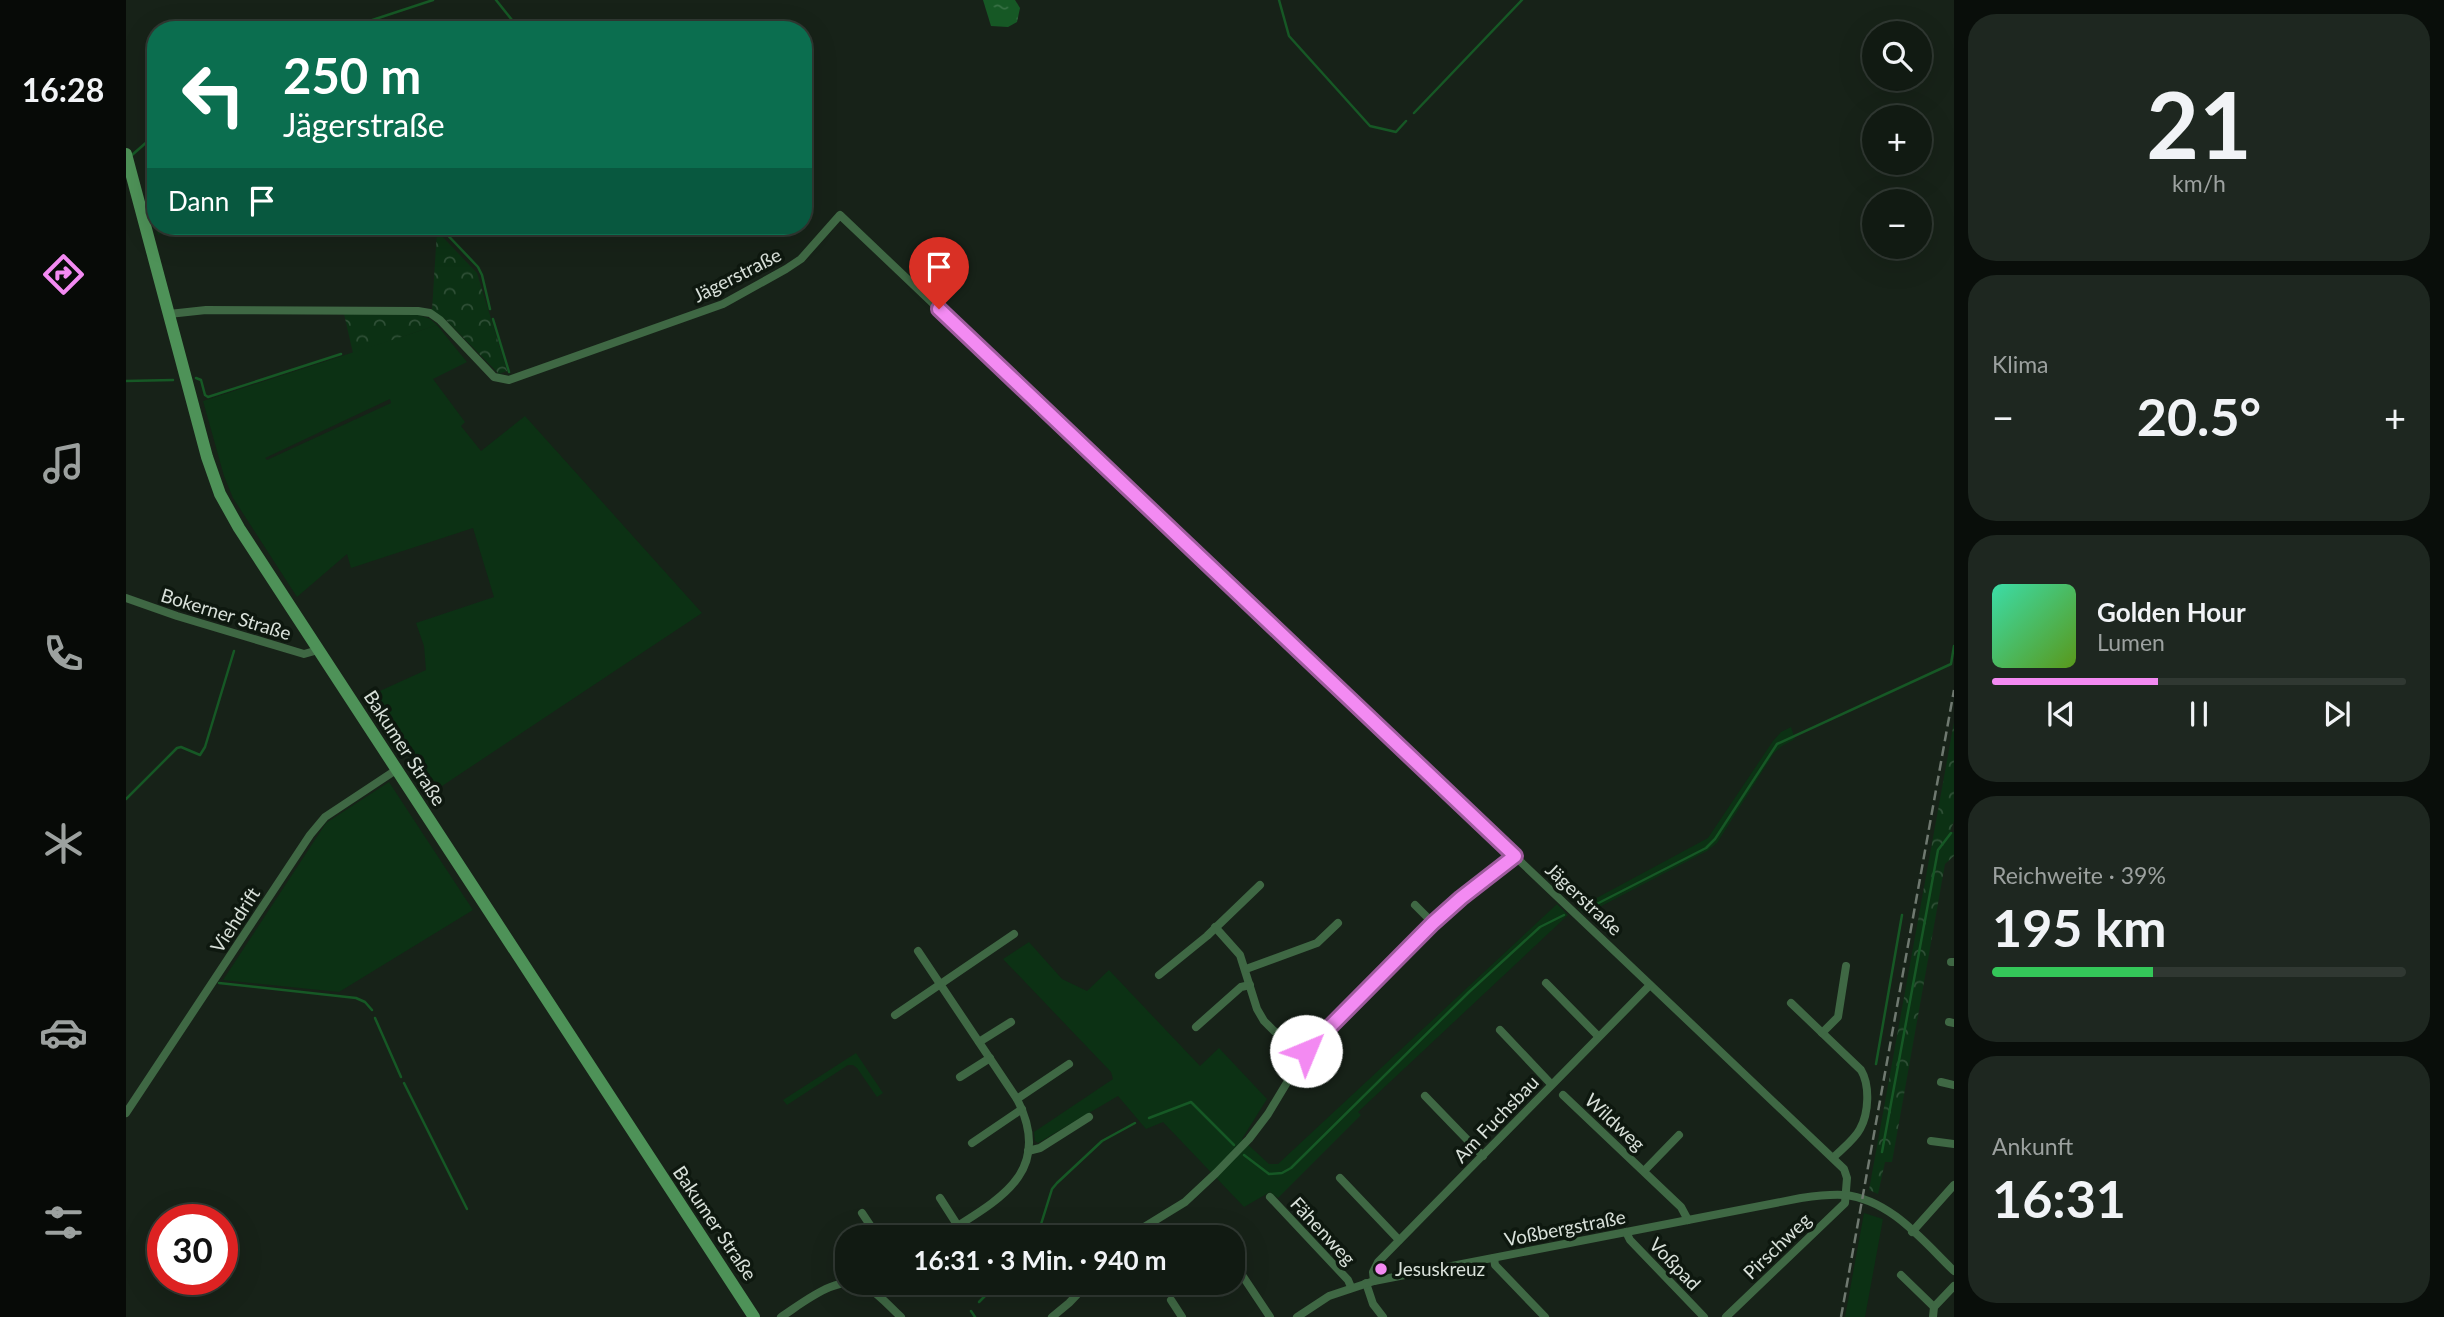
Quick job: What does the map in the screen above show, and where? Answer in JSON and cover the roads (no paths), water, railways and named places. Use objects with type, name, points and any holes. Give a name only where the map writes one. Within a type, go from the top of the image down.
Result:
[{"type":"main road","name":"Bakumer Straße","points":[[126,154],[147,232]]},
{"type":"main road","name":"Bakumer Straße","points":[[148,235],[207,457],[220,494],[239,528],[754,1317]]},
{"type":"street","name":"Jägerstraße","points":[[169,314],[206,310],[430,313],[440,320],[494,377],[509,380],[723,304],[801,259],[840,215],[1833,1157],[1844,1169],[1847,1178],[1846,1195]]},
{"type":"street","name":"Bokerner Straße","points":[[126,598],[150,608],[304,654],[318,650]]},
{"type":"street","name":"Viehdrift","points":[[126,1113],[310,835],[325,817],[396,770]]},
{"type":"street","points":[[1148,1225],[1185,1202],[1249,1139],[1268,1114],[1306,1051],[1433,923],[1515,856]]},
{"type":"street","points":[[1159,975],[1260,885]]},
{"type":"street","points":[[1415,905],[1433,923]]},
{"type":"street","points":[[1246,969],[1317,943],[1338,923]]},
{"type":"street","points":[[1215,927],[1240,955],[1257,1009],[1264,1021],[1274,1031],[1306,1051]]},
{"type":"street","points":[[895,1015],[1014,934]]},
{"type":"street","points":[[918,951],[1017,1098],[1029,1133],[1028,1151],[1022,1170],[1009,1191],[959,1225]]},
{"type":"street","points":[[1822,1033],[1838,1017],[1846,966]]},
{"type":"street","points":[[1546,983],[1598,1036]]},
{"type":"street","points":[[1196,1027],[1241,987],[1250,985]]},
{"type":"street","name":"Am Fuchsbau","points":[[1370,1282],[1378,1262],[1650,985]]},
{"type":"street","points":[[1791,1003],[1861,1070],[1867,1079],[1868,1089],[1860,1129],[1833,1157]]},
{"type":"street","points":[[979,1042],[1011,1022]]},
{"type":"street","points":[[1500,1030],[1551,1084]]},
{"type":"street","points":[[960,1077],[989,1058]]},
{"type":"street","points":[[1017,1098],[1069,1064]]},
{"type":"street","points":[[1941,1082],[1954,1085]]},
{"type":"street","name":"Wildweg","points":[[1563,1095],[1681,1207],[1688,1220]]},
{"type":"street","points":[[1425,1096],[1483,1156]]},
{"type":"street","points":[[972,1143],[1022,1109]]},
{"type":"street","points":[[1028,1151],[1040,1148],[1089,1117]]},
{"type":"street","name":"Wildweg","points":[[1644,1171],[1679,1135]]},
{"type":"street","points":[[1931,1141],[1954,1144]]},
{"type":"street","points":[[1340,1178],[1399,1240]]},
{"type":"street","points":[[1912,1231],[1954,1185]]},
{"type":"street","points":[[1846,1195],[1883,1207],[1954,1271]]},
{"type":"street","name":"Voßbergstraße","points":[[1297,1317],[1329,1296],[1370,1282],[1801,1198],[1846,1195]]},
{"type":"street","name":"Pirschweg","points":[[1726,1317],[1845,1203],[1846,1195]]},
{"type":"street","name":"Fähenweg","points":[[1270,1197],[1348,1280],[1351,1287]]},
{"type":"street","points":[[940,1198],[957,1225]]},
{"type":"street","points":[[862,1213],[870,1225]]},
{"type":"street","name":"Voßpad","points":[[1626,1232],[1630,1240],[1704,1317]]},
{"type":"street","points":[[1494,1258],[1495,1265],[1545,1317]]},
{"type":"street","points":[[1901,1275],[1934,1307]]},
{"type":"street","points":[[1245,1278],[1270,1317]]},
{"type":"street","points":[[1370,1282],[1373,1304],[1383,1317]]},
{"type":"street","points":[[1933,1317],[1934,1307],[1954,1286]]},
{"type":"street","points":[[781,1317],[835,1287]]},
{"type":"street","points":[[880,1295],[901,1317]]},
{"type":"street","points":[[1052,1317],[1077,1295]]},
{"type":"street","points":[[1171,1300],[1182,1317]]},
{"type":"water","points":[[983,0],[1015,0],[1020,8],[1017,22],[1008,27],[991,26]]},
{"type":"waterway","points":[[369,21],[433,0]]},
{"type":"waterway","points":[[496,0],[513,21]]},
{"type":"waterway","points":[[1279,0],[1289,36],[1370,126],[1396,132],[1406,121]]},
{"type":"waterway","points":[[1414,113],[1522,0]]},
{"type":"waterway","points":[[132,155],[147,142]]},
{"type":"waterway","points":[[448,235],[478,267],[490,309]]},
{"type":"waterway","points":[[493,319],[509,372]]},
{"type":"waterway","points":[[196,378],[201,380],[208,397],[341,354]]},
{"type":"waterway","points":[[126,381],[173,380]]},
{"type":"waterway","points":[[1583,911],[1706,848],[1715,839],[1777,744],[1951,664],[1954,646]]},
{"type":"waterway","points":[[126,799],[177,748],[181,747],[200,755],[205,747],[234,651]]},
{"type":"waterway","points":[[1882,1152],[1938,850],[1951,833]]},
{"type":"waterway","points":[[1244,1155],[1269,1174],[1282,1173],[1291,1168],[1469,992],[1540,927],[1564,915]]},
{"type":"waterway","points":[[1876,1064],[1902,915]]},
{"type":"waterway","points":[[219,983],[356,998],[365,1002],[372,1010]]},
{"type":"waterway","points":[[375,1018],[401,1077]]},
{"type":"waterway","points":[[404,1083],[467,1209]]},
{"type":"waterway","points":[[1149,1118],[1191,1102],[1234,1145]]},
{"type":"waterway","points":[[1041,1225],[1052,1189],[1057,1183],[1102,1141],[1135,1123]]},
{"type":"waterway","points":[[979,1302],[986,1295]]},
{"type":"waterway","points":[[971,1311],[975,1317]]},
{"type":"railway","points":[[1841,1317],[1954,690]]},
{"type":"place","name":"Jesuskreuz","points":[[1381,1269]]}]
